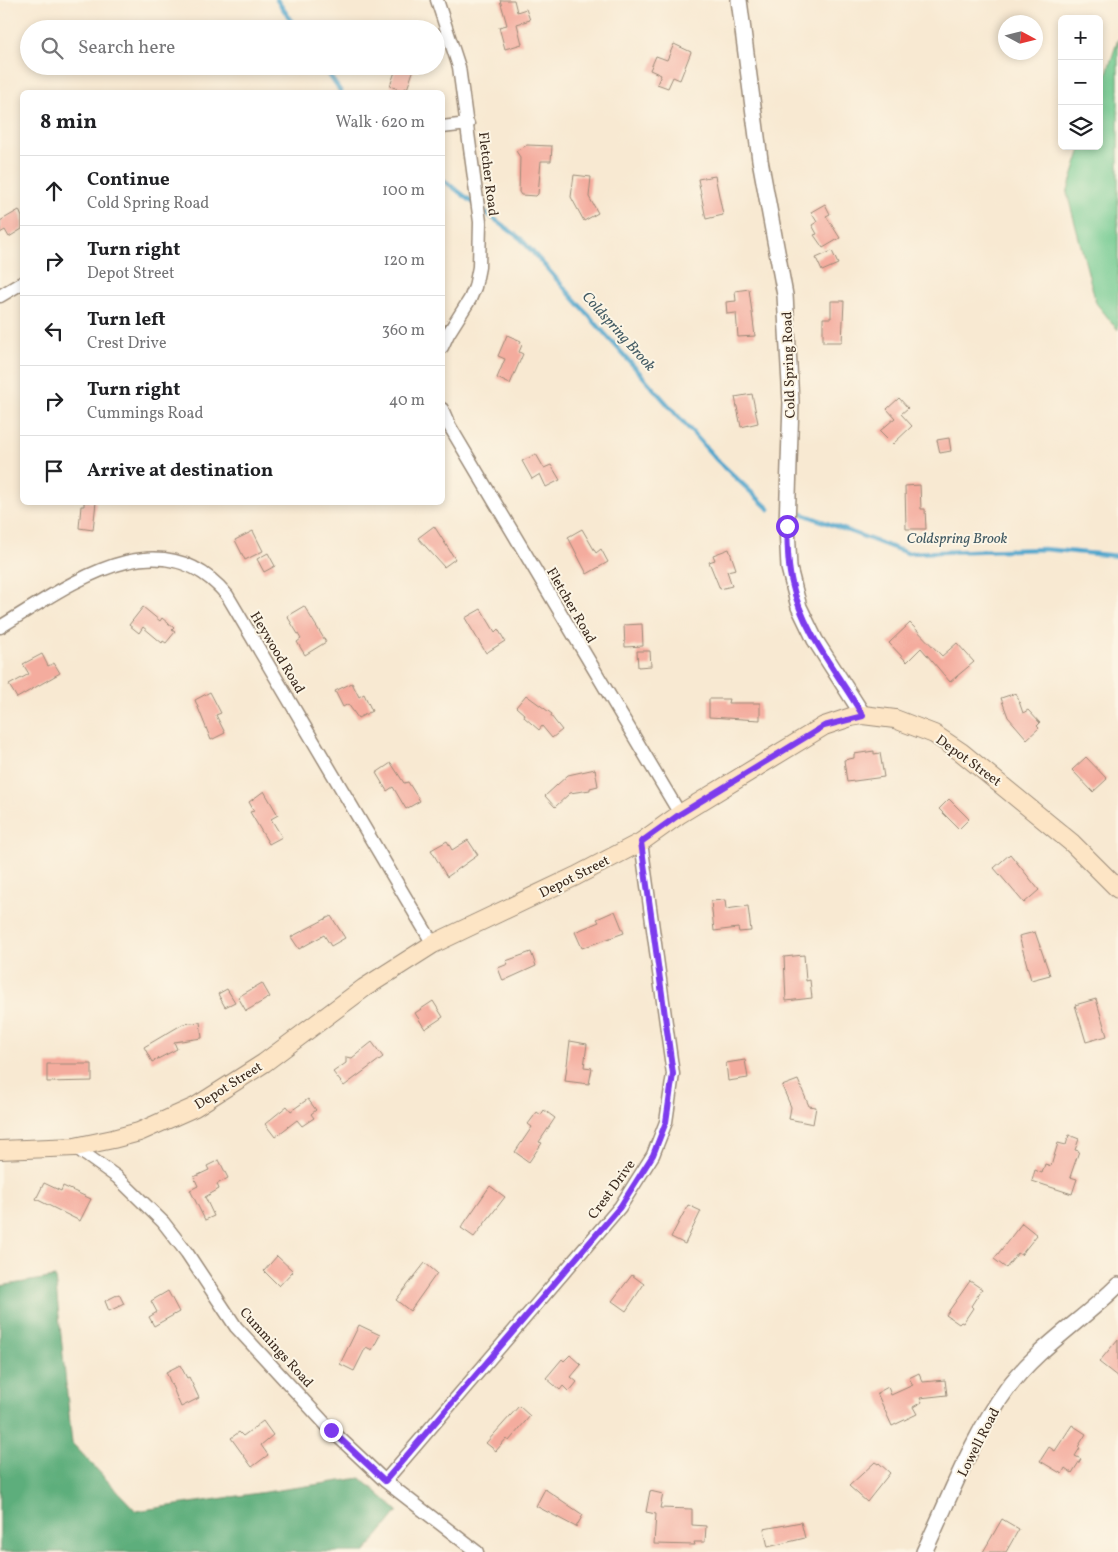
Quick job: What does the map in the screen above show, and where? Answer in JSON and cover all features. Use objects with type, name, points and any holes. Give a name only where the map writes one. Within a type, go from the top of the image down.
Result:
[{"type":"main road","name":"Depot Street","points":[[0,1150],[75,1147],[140,1132],[195,1107],[264,1063],[364,988],[433,944],[576,876],[641,842],[680,814],[824,726],[863,716],[895,719],[934,734],[961,752],[1072,843],[1118,889]]},
{"type":"street","name":"Fletcher Road","points":[[436,0],[443,20]]},
{"type":"street","name":"Cold Spring Road","points":[[739,0],[751,97],[785,295],[791,385],[787,526],[789,568],[799,607],[815,640],[863,716]]},
{"type":"street","name":"Fletcher Road","points":[[445,25],[460,67],[480,222],[479,267],[470,299],[445,340]]},
{"type":"street","points":[[445,127],[468,124]]},
{"type":"street","points":[[0,296],[20,284]]},
{"type":"street","name":"Fletcher Road","points":[[445,415],[464,450],[680,814]]},
{"type":"street","name":"Heywood Road","points":[[0,627],[73,583],[116,564],[146,558],[170,559],[195,567],[207,575],[227,595],[433,944]]},
{"type":"street","name":"Crest Drive","points":[[385,1481],[620,1207],[653,1155],[666,1122],[673,1074],[641,842]]},
{"type":"street","name":"Cummings Road","points":[[75,1147],[117,1177],[163,1222],[187,1253],[236,1327],[331,1430],[385,1481],[477,1552]]},
{"type":"street","name":"Lowell Road","points":[[924,1552],[982,1428],[1008,1388],[1038,1355],[1118,1285]]},
{"type":"green space","points":[[1118,39],[1118,330],[1096,303],[1067,193],[1081,150],[1103,150],[1103,85]]},
{"type":"green space","points":[[55,1277],[72,1443],[136,1511],[361,1478],[398,1511],[365,1552],[0,1552],[0,1286]]},
{"type":"building","points":[[500,0],[514,0],[517,12],[526,9],[530,20],[517,24],[522,44],[505,49],[499,27],[507,25]]},
{"type":"building","points":[[674,44],[691,52],[680,80],[673,77],[668,88],[657,84],[661,75],[650,70],[656,56],[667,60]]},
{"type":"building","points":[[394,75],[412,75],[407,89],[401,90],[390,86]]},
{"type":"building","points":[[527,145],[552,146],[551,161],[541,161],[538,194],[536,196],[521,195],[519,192],[520,157],[516,151]]},
{"type":"building","points":[[574,175],[591,177],[589,197],[598,213],[584,221],[571,197]]},
{"type":"building","points":[[715,176],[723,215],[706,219],[698,179]]},
{"type":"building","points":[[825,204],[830,214],[826,216],[840,238],[823,248],[814,235],[817,234],[812,225],[817,222],[811,212]]},
{"type":"building","points":[[19,210],[20,230],[9,237],[5,230],[0,233],[0,221]]},
{"type":"building","points":[[832,251],[838,264],[822,271],[816,258]]},
{"type":"building","points":[[749,289],[755,336],[738,337],[736,313],[727,314],[726,302],[736,301],[735,291]]},
{"type":"building","points":[[831,301],[844,301],[842,342],[823,342],[823,318],[831,318]]},
{"type":"building","points":[[507,335],[521,341],[520,344],[522,345],[519,352],[523,354],[510,384],[497,378],[505,359],[498,356]]},
{"type":"building","points":[[752,394],[758,423],[741,427],[735,397]]},
{"type":"building","points":[[899,398],[908,408],[901,414],[912,426],[893,444],[880,431],[895,418],[887,409]]},
{"type":"building","points":[[949,438],[951,451],[940,453],[937,440]]},
{"type":"building","points":[[536,454],[544,468],[551,465],[560,480],[546,487],[540,474],[532,479],[522,461]]},
{"type":"building","points":[[920,485],[921,509],[925,509],[926,529],[906,529],[905,486]]},
{"type":"building","points":[[96,505],[93,530],[79,528],[81,506]]},
{"type":"building","points":[[434,526],[455,559],[444,567],[418,538]]},
{"type":"building","points":[[582,529],[596,553],[601,549],[608,562],[587,574],[568,537]]},
{"type":"building","points":[[253,531],[263,551],[245,560],[235,540]]},
{"type":"building","points":[[729,549],[736,569],[727,571],[732,586],[720,589],[709,562],[715,560],[713,555]]},
{"type":"building","points":[[268,553],[275,566],[264,572],[257,559]]},
{"type":"building","points":[[304,606],[326,642],[305,655],[297,642],[301,639],[287,616]]},
{"type":"building","points":[[143,607],[160,621],[162,618],[174,628],[172,630],[175,632],[166,643],[163,641],[162,643],[143,627],[139,633],[129,625]]},
{"type":"building","points":[[481,609],[495,632],[498,629],[505,641],[486,653],[465,618]]},
{"type":"building","points":[[910,623],[942,656],[957,643],[974,662],[950,682],[921,648],[907,662],[889,643]]},
{"type":"building","points":[[642,624],[643,646],[625,647],[624,625]]},
{"type":"building","points":[[637,651],[650,651],[651,666],[638,667]]},
{"type":"building","points":[[42,654],[48,666],[54,663],[60,673],[17,698],[9,685],[29,674],[23,664]]},
{"type":"building","points":[[352,683],[359,697],[364,694],[372,711],[358,718],[348,704],[343,707],[335,691]]},
{"type":"building","points":[[210,692],[221,713],[216,715],[225,733],[211,740],[195,700]]},
{"type":"building","points":[[1016,693],[1023,713],[1028,710],[1040,723],[1037,726],[1039,728],[1027,739],[1008,717],[1001,698]]},
{"type":"building","points":[[526,695],[552,714],[551,716],[562,730],[552,738],[542,726],[539,730],[516,707]]},
{"type":"building","points":[[709,699],[729,699],[728,703],[760,703],[760,720],[709,717]]},
{"type":"building","points":[[874,751],[874,754],[880,753],[884,777],[847,782],[844,760],[854,758],[854,754]]},
{"type":"building","points":[[1086,757],[1107,779],[1093,792],[1072,770]]},
{"type":"building","points":[[391,763],[404,783],[408,782],[420,801],[406,809],[393,787],[387,791],[376,773]]},
{"type":"building","points":[[595,769],[598,786],[590,788],[590,790],[570,793],[555,807],[545,796],[568,775]]},
{"type":"building","points":[[264,791],[278,815],[271,819],[282,837],[269,844],[250,812],[254,811],[249,802]]},
{"type":"building","points":[[949,799],[969,819],[959,829],[939,809]]},
{"type":"building","points":[[468,840],[478,855],[447,877],[431,850],[447,841],[452,850]]},
{"type":"building","points":[[1010,854],[1039,890],[1024,903],[994,868]]},
{"type":"building","points":[[725,900],[726,909],[748,906],[751,931],[739,932],[738,928],[714,931],[711,901]]},
{"type":"building","points":[[615,911],[624,933],[582,948],[575,932],[599,922],[597,919]]},
{"type":"building","points":[[331,916],[345,938],[331,946],[324,935],[299,949],[291,937]]},
{"type":"building","points":[[1035,932],[1050,975],[1031,980],[1019,936]]},
{"type":"building","points":[[531,952],[536,966],[503,981],[498,968],[508,964],[506,961]]},
{"type":"building","points":[[804,955],[806,981],[810,980],[812,998],[786,1001],[784,957]]},
{"type":"building","points":[[262,983],[270,997],[246,1011],[238,997]]},
{"type":"building","points":[[227,989],[235,1002],[225,1007],[218,994]]},
{"type":"building","points":[[1096,999],[1107,1036],[1086,1042],[1075,1005]]},
{"type":"building","points":[[433,1001],[443,1017],[425,1029],[415,1013]]},
{"type":"building","points":[[200,1022],[202,1038],[174,1042],[177,1049],[152,1062],[144,1047],[183,1024]]},
{"type":"building","points":[[570,1041],[587,1044],[584,1067],[592,1068],[589,1084],[565,1081]]},
{"type":"building","points":[[372,1042],[383,1057],[344,1086],[333,1072],[346,1063],[346,1057],[352,1058]]},
{"type":"building","points":[[745,1060],[748,1078],[728,1081],[726,1063]]},
{"type":"building","points":[[47,1064],[92,1064],[92,1081],[47,1082]]},
{"type":"building","points":[[798,1080],[809,1106],[816,1107],[813,1124],[789,1119],[791,1107],[782,1086]]},
{"type":"building","points":[[308,1099],[316,1110],[311,1114],[314,1118],[302,1126],[297,1120],[275,1137],[265,1124],[287,1106],[291,1111]]},
{"type":"building","points":[[544,1110],[555,1118],[539,1142],[542,1143],[529,1162],[515,1152],[532,1127],[528,1124],[537,1112],[541,1115]]},
{"type":"building","points":[[1069,1135],[1079,1139],[1075,1150],[1079,1151],[1070,1177],[1077,1179],[1072,1194],[1032,1181],[1035,1170],[1042,1173],[1045,1164],[1051,1166],[1058,1143],[1066,1145]]},
{"type":"building","points":[[219,1160],[228,1178],[217,1184],[219,1189],[205,1197],[214,1216],[205,1220],[190,1190],[198,1186],[194,1177],[209,1170],[207,1166]]},
{"type":"building","points":[[44,1183],[61,1191],[63,1186],[91,1199],[80,1221],[36,1199]]},
{"type":"building","points":[[490,1186],[505,1197],[474,1237],[461,1228]]},
{"type":"building","points":[[688,1205],[701,1211],[685,1244],[671,1237]]},
{"type":"building","points":[[1022,1223],[1037,1235],[1021,1255],[1018,1253],[1006,1268],[994,1259]]},
{"type":"building","points":[[277,1256],[293,1271],[279,1286],[264,1271]]},
{"type":"building","points":[[425,1263],[437,1273],[410,1311],[396,1300]]},
{"type":"building","points":[[632,1275],[644,1284],[626,1311],[612,1301]]},
{"type":"building","points":[[970,1281],[982,1289],[971,1306],[973,1308],[963,1323],[959,1324],[946,1315]]},
{"type":"building","points":[[168,1291],[179,1312],[154,1326],[149,1317],[157,1312],[151,1301]]},
{"type":"building","points":[[119,1294],[124,1304],[109,1311],[105,1301]]},
{"type":"building","points":[[359,1325],[380,1335],[372,1350],[366,1347],[354,1371],[340,1364]]},
{"type":"building","points":[[1118,1339],[1118,1377],[1099,1362]]},
{"type":"building","points":[[570,1355],[581,1365],[571,1377],[577,1382],[569,1392],[563,1386],[560,1390],[546,1378],[562,1359],[564,1361]]},
{"type":"building","points":[[180,1365],[187,1378],[189,1377],[199,1398],[181,1407],[166,1372]]},
{"type":"building","points":[[919,1373],[923,1382],[945,1380],[947,1395],[920,1398],[922,1402],[913,1407],[917,1414],[892,1426],[877,1393],[888,1387],[891,1395],[913,1385],[909,1378]]},
{"type":"building","points":[[519,1406],[530,1416],[509,1441],[506,1439],[496,1451],[486,1443]]},
{"type":"building","points":[[263,1421],[273,1435],[261,1445],[268,1455],[252,1467],[231,1438],[239,1432],[243,1436]]},
{"type":"building","points":[[1072,1425],[1086,1434],[1075,1456],[1081,1459],[1072,1473],[1065,1468],[1062,1474],[1040,1461],[1049,1447],[1055,1451]]},
{"type":"building","points":[[875,1462],[879,1463],[890,1473],[867,1502],[849,1486]]},
{"type":"building","points":[[545,1489],[583,1515],[576,1527],[536,1506]]},
{"type":"building","points":[[650,1491],[663,1494],[660,1508],[692,1509],[692,1525],[706,1526],[705,1542],[694,1542],[695,1545],[654,1544],[656,1514],[646,1512]]},
{"type":"building","points":[[1002,1519],[1019,1529],[1006,1552],[983,1552]]},
{"type":"building","points":[[801,1522],[805,1538],[768,1547],[764,1529]]},
{"type":"waterway","name":"Coldspring Brook","points":[[277,0],[291,20]]},
{"type":"waterway","name":"Coldspring Brook","points":[[329,75],[340,90]]},
{"type":"waterway","name":"Coldspring Brook","points":[[445,181],[475,204]]},
{"type":"waterway","name":"Coldspring Brook","points":[[481,209],[521,239],[716,459],[769,509]]},
{"type":"waterway","name":"Coldspring Brook","points":[[803,514],[907,553],[1044,549],[1118,556]]},
{"type":"route","points":[[331,1430],[385,1481],[620,1207],[653,1155],[666,1122],[673,1074],[641,842],[680,814],[824,726],[851,717],[863,716],[853,698],[828,664],[799,607],[789,568],[787,526]]}]
